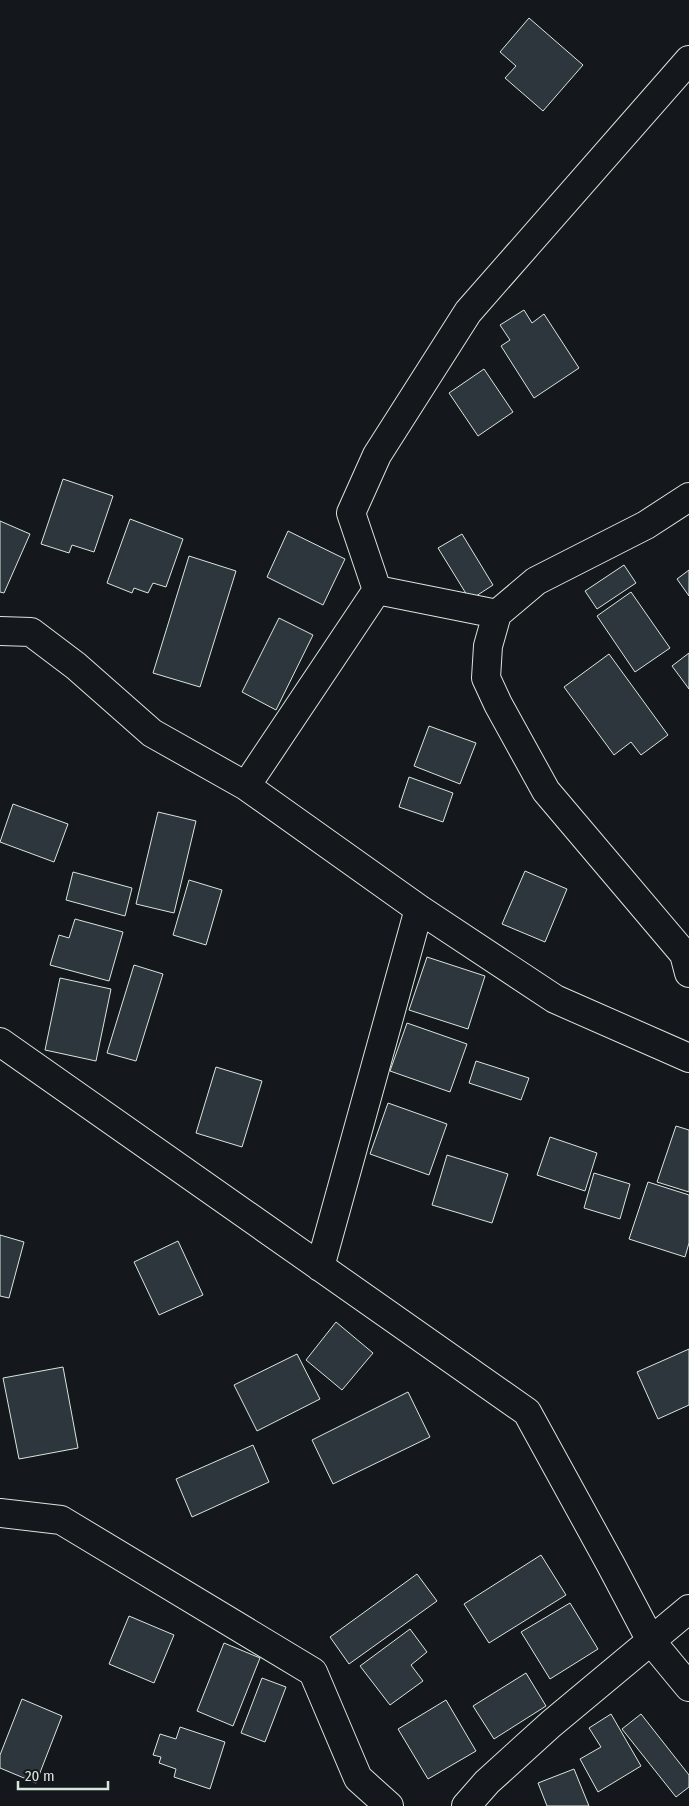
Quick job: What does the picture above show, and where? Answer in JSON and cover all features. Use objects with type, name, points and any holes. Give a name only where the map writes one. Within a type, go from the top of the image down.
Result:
[{"type":"street","points":[[377,590],[351,513],[377,455],[468,312],[689,60]]},
{"type":"street","points":[[689,497],[646,525],[536,581],[497,614],[488,646],[486,678],[498,704],[546,791],[684,954],[689,973]]},
{"type":"street","points":[[377,590],[497,614]]},
{"type":"street","points":[[246,786],[377,590]]},
{"type":"street","points":[[0,631],[31,632],[76,666],[152,733],[246,786],[419,908],[555,999],[689,1058]]},
{"type":"street","points":[[320,1267],[419,908]]},
{"type":"street","points":[[0,1042],[527,1412],[612,1565],[651,1641],[689,1687]]},
{"type":"street","points":[[0,1514],[61,1520],[313,1672],[358,1778],[389,1806]]},
{"type":"street","points":[[466,1806],[487,1782],[544,1731],[689,1609]]},
{"type":"building","points":[[529,18],[583,65],[543,111],[505,78],[516,66],[500,52]]},
{"type":"building","points":[[524,310],[532,323],[544,314],[579,368],[534,398],[501,346],[510,340],[500,325]]},
{"type":"building","points":[[484,369],[513,412],[478,436],[449,393]]},
{"type":"building","points":[[63,479],[113,496],[94,552],[72,545],[69,553],[41,544]]},
{"type":"building","points":[[130,519],[183,539],[166,587],[153,583],[148,593],[134,588],[132,593],[107,583]]},
{"type":"building","points":[[0,521],[30,534],[4,593],[0,592]]},
{"type":"building","points":[[288,531],[345,559],[323,605],[267,577]]},
{"type":"building","points":[[462,534],[493,585],[470,600],[438,548]]},
{"type":"building","points":[[189,556],[236,571],[200,687],[153,673]]},
{"type":"building","points":[[624,565],[636,583],[597,609],[585,591]]},
{"type":"building","points":[[689,570],[689,596],[677,579]]},
{"type":"building","points":[[631,592],[670,648],[635,672],[597,616]]},
{"type":"building","points":[[279,618],[313,635],[276,710],[242,692]]},
{"type":"building","points":[[689,653],[689,689],[672,666]]},
{"type":"building","points":[[609,654],[668,735],[641,755],[631,742],[614,755],[564,687]]},
{"type":"building","points":[[429,726],[476,743],[460,784],[414,766]]},
{"type":"building","points":[[409,777],[453,793],[443,822],[399,807]]},
{"type":"building","points":[[13,804],[68,824],[54,862],[0,842]]},
{"type":"building","points":[[158,812],[196,821],[174,913],[136,904]]},
{"type":"building","points":[[525,871],[567,889],[545,942],[502,924]]},
{"type":"building","points":[[73,872],[132,888],[125,916],[66,900]]},
{"type":"building","points":[[189,880],[222,890],[206,945],[173,935]]},
{"type":"building","points":[[75,919],[123,932],[109,981],[50,965],[59,935],[69,938]]},
{"type":"building","points":[[427,957],[485,976],[468,1029],[409,1010]]},
{"type":"building","points":[[134,965],[163,974],[136,1061],[107,1053]]},
{"type":"building","points":[[60,978],[111,989],[96,1061],[45,1050]]},
{"type":"building","points":[[407,1023],[467,1044],[450,1092],[390,1071]]},
{"type":"building","points":[[476,1061],[529,1078],[521,1100],[469,1083]]},
{"type":"building","points":[[216,1067],[262,1081],[242,1147],[196,1133]]},
{"type":"building","points":[[388,1103],[447,1124],[429,1175],[370,1154]]},
{"type":"building","points":[[676,1126],[689,1130],[689,1192],[657,1182]]},
{"type":"building","points":[[550,1137],[597,1153],[585,1191],[537,1175]]},
{"type":"building","points":[[447,1155],[508,1174],[492,1223],[432,1205]]},
{"type":"building","points":[[594,1173],[630,1184],[620,1219],[584,1208]]},
{"type":"building","points":[[648,1182],[689,1195],[689,1243],[685,1257],[629,1239]]},
{"type":"building","points":[[0,1235],[24,1242],[9,1298],[0,1296]]},
{"type":"building","points":[[178,1241],[203,1295],[159,1315],[134,1262]]},
{"type":"building","points":[[336,1322],[373,1353],[342,1390],[306,1360]]},
{"type":"building","points":[[689,1349],[689,1405],[658,1419],[637,1372]]},
{"type":"building","points":[[297,1354],[320,1399],[257,1431],[234,1385]]},
{"type":"building","points":[[63,1367],[78,1448],[19,1459],[3,1378]]},
{"type":"building","points":[[408,1392],[430,1437],[333,1484],[312,1440]]},
{"type":"building","points":[[253,1445],[269,1482],[192,1517],[176,1479]]},
{"type":"building","points":[[541,1555],[566,1595],[489,1643],[464,1604]]},
{"type":"building","points":[[417,1574],[437,1601],[349,1664],[330,1637]]},
{"type":"building","points":[[570,1603],[598,1649],[550,1679],[521,1632]]},
{"type":"building","points":[[129,1616],[174,1635],[154,1683],[109,1664]]},
{"type":"building","points":[[410,1629],[427,1652],[411,1665],[423,1681],[390,1705],[360,1666]]},
{"type":"building","points":[[224,1643],[260,1658],[233,1726],[197,1711]]},
{"type":"building","points":[[526,1673],[546,1706],[494,1739],[473,1706]]},
{"type":"building","points":[[262,1678],[286,1687],[265,1742],[241,1733]]},
{"type":"building","points":[[22,1699],[62,1716],[36,1783],[0,1768],[0,1755]]},
{"type":"building","points":[[446,1700],[476,1751],[428,1779],[398,1729]]},
{"type":"building","points":[[611,1714],[641,1766],[598,1792],[580,1759],[601,1747],[589,1728]]},
{"type":"building","points":[[641,1714],[689,1775],[689,1787],[676,1797],[622,1729]]},
{"type":"building","points":[[180,1727],[225,1742],[210,1789],[174,1777],[176,1769],[159,1763],[161,1757],[153,1755],[160,1734],[176,1739]]},
{"type":"building","points":[[574,1769],[589,1806],[547,1806],[538,1783]]}]
